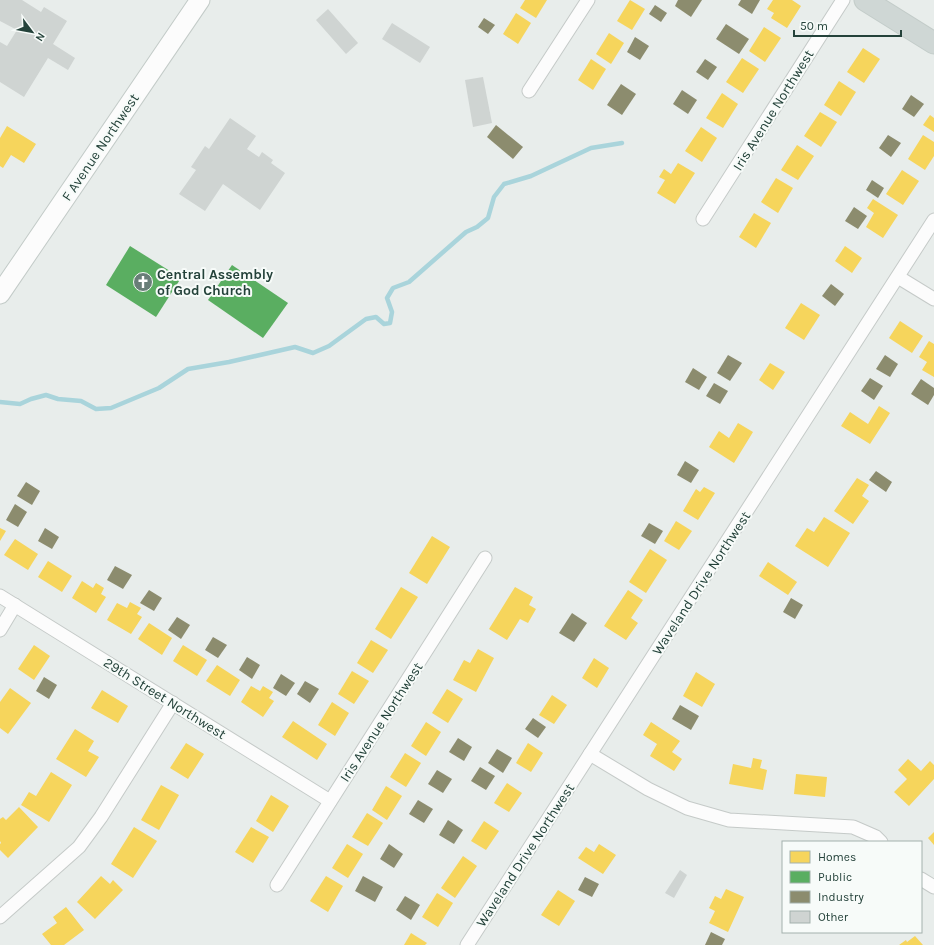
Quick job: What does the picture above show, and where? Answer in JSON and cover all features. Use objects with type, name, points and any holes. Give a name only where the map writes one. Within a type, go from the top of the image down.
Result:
[{"type":"main road","name":"F Avenue Northwest","points":[[0,294],[200,0]]},
{"type":"main road","points":[[865,0],[934,42]]},
{"type":"street","points":[[529,91],[588,0]]},
{"type":"street","name":"Iris Avenue Northwest","points":[[704,219],[843,0]]},
{"type":"street","name":"Waveland Drive Northwest","points":[[467,945],[934,220]]},
{"type":"street","points":[[898,277],[934,299]]},
{"type":"street","name":"Iris Avenue Northwest","points":[[277,885],[485,558]]},
{"type":"street","name":"29th Street Northwest","points":[[0,596],[330,801]]},
{"type":"street","points":[[0,630],[15,605]]},
{"type":"street","points":[[0,917],[79,847],[101,817],[173,703]]},
{"type":"street","points":[[590,754],[648,789],[686,808],[729,820],[853,827],[876,837],[880,841]]},
{"type":"street","points":[[922,880],[934,887]]},
{"type":"building: Homes","points":[[525,0],[547,0],[536,18],[520,8]]},
{"type":"building: Homes","points":[[630,0],[645,9],[632,30],[617,21]]},
{"type":"building: Homes","points":[[773,0],[792,0],[801,6],[787,28],[771,18],[774,13],[767,9]]},
{"type":"building: Homes","points":[[516,13],[531,23],[518,44],[503,34]]},
{"type":"building: Homes","points":[[764,27],[781,38],[765,62],[749,51]]},
{"type":"building: Homes","points":[[609,33],[624,43],[611,64],[596,54]]},
{"type":"building: Homes","points":[[863,48],[880,59],[864,83],[847,72]]},
{"type":"building: Homes","points":[[742,58],[759,69],[743,93],[726,82]]},
{"type":"building: Homes","points":[[591,59],[606,69],[593,90],[578,80]]},
{"type":"building: Homes","points":[[839,81],[856,92],[841,116],[824,105]]},
{"type":"building: Homes","points":[[722,93],[738,104],[723,128],[706,118]]},
{"type":"building: Homes","points":[[820,112],[837,122],[821,147],[804,136]]},
{"type":"building: Homes","points":[[930,115],[934,118],[934,132],[923,125]]},
{"type":"building: Homes","points":[[7,126],[36,144],[24,163],[11,155],[3,168],[0,166],[0,138]]},
{"type":"building: Homes","points":[[701,127],[717,138],[702,162],[685,151]]},
{"type":"building: Homes","points":[[923,135],[934,142],[934,156],[925,170],[908,159]]},
{"type":"building: Homes","points":[[797,145],[814,156],[798,180],[781,170]]},
{"type":"building: Homes","points":[[678,163],[695,173],[675,204],[657,193],[665,180],[659,177],[664,169],[671,174]]},
{"type":"building: Homes","points":[[902,170],[919,181],[903,205],[886,194]]},
{"type":"building: Homes","points":[[776,178],[793,188],[778,213],[761,202]]},
{"type":"building: Homes","points":[[873,199],[898,215],[883,238],[866,227],[874,213],[867,208]]},
{"type":"building: Homes","points":[[754,213],[771,223],[756,248],[739,237]]},
{"type":"building: Homes","points":[[845,246],[862,258],[852,273],[835,261]]},
{"type":"building: Homes","points":[[801,303],[820,315],[804,340],[785,328]]},
{"type":"building: Homes","points":[[900,321],[923,336],[912,353],[889,338]]},
{"type":"building: Homes","points":[[929,341],[934,344],[934,377],[922,370],[927,362],[919,357]]},
{"type":"building: Homes","points":[[770,363],[785,372],[773,390],[759,380]]},
{"type":"building: Homes","points":[[879,406],[890,413],[870,444],[841,426],[850,412],[868,424]]},
{"type":"building: Homes","points":[[738,423],[753,432],[734,463],[709,447],[719,431],[729,438]]},
{"type":"building: Homes","points":[[857,478],[869,485],[862,496],[869,501],[853,524],[834,511]]},
{"type":"building: Homes","points":[[704,487],[715,493],[698,520],[683,511],[696,489],[700,492]]},
{"type":"building: Homes","points":[[824,517],[850,533],[828,567],[795,546],[807,528],[814,532]]},
{"type":"building: Homes","points":[[676,521],[692,531],[679,550],[664,541]]},
{"type":"building: Homes","points":[[0,528],[6,531],[0,541]]},
{"type":"building: Homes","points":[[432,536],[450,547],[427,584],[409,573]]},
{"type":"building: Homes","points":[[15,539],[38,554],[28,570],[4,555]]},
{"type":"building: Homes","points":[[650,549],[667,560],[646,593],[629,582]]},
{"type":"building: Homes","points":[[48,561],[72,576],[62,592],[38,577]]},
{"type":"building: Homes","points":[[768,562],[797,582],[788,595],[759,576]]},
{"type":"building: Homes","points":[[82,581],[93,588],[96,583],[104,588],[101,594],[106,597],[96,613],[72,598]]},
{"type":"building: Homes","points":[[401,587],[418,597],[391,639],[375,629]]},
{"type":"building: Homes","points":[[515,587],[533,597],[529,605],[536,609],[528,623],[520,619],[507,640],[489,629]]},
{"type":"building: Homes","points":[[628,590],[643,600],[631,618],[638,623],[626,640],[604,626]]},
{"type":"building: Homes","points":[[130,602],[141,608],[137,614],[142,617],[131,634],[107,620],[117,603],[127,608]]},
{"type":"building: Homes","points":[[149,623],[172,638],[162,655],[138,639]]},
{"type":"building: Homes","points":[[371,640],[388,650],[373,673],[357,663]]},
{"type":"building: Homes","points":[[34,645],[50,656],[34,680],[18,669]]},
{"type":"building: Homes","points":[[183,645],[207,660],[197,676],[173,661]]},
{"type":"building: Homes","points":[[478,649],[494,658],[476,692],[453,680],[464,660],[470,663]]},
{"type":"building: Homes","points":[[594,658],[609,668],[597,688],[582,678]]},
{"type":"building: Homes","points":[[217,665],[240,680],[230,696],[206,681]]},
{"type":"building: Homes","points":[[352,671],[369,681],[354,704],[338,694]]},
{"type":"building: Homes","points":[[696,672],[715,684],[702,707],[683,696]]},
{"type":"building: Homes","points":[[251,686],[260,691],[263,686],[273,692],[269,698],[274,701],[263,717],[241,702]]},
{"type":"building: Homes","points":[[10,688],[31,703],[8,734],[0,728],[0,702]]},
{"type":"building: Homes","points":[[447,689],[463,699],[448,723],[432,713]]},
{"type":"building: Homes","points":[[102,690],[128,706],[118,723],[91,708]]},
{"type":"building: Homes","points":[[552,695],[567,705],[554,724],[539,715]]},
{"type":"building: Homes","points":[[332,702],[349,713],[335,736],[318,725]]},
{"type":"building: Homes","points":[[293,721],[327,744],[317,760],[282,737]]},
{"type":"building: Homes","points":[[426,722],[441,732],[426,756],[411,746]]},
{"type":"building: Homes","points":[[651,722],[680,741],[672,752],[682,759],[674,771],[650,756],[657,744],[643,735]]},
{"type":"building: Homes","points":[[75,729],[94,741],[88,751],[99,757],[86,777],[56,759]]},
{"type":"building: Homes","points":[[186,743],[204,754],[188,779],[170,768]]},
{"type":"building: Homes","points":[[528,743],[543,753],[531,772],[516,763]]},
{"type":"building: Homes","points":[[405,753],[421,763],[406,787],[390,777]]},
{"type":"building: Homes","points":[[753,758],[762,760],[760,768],[767,770],[763,790],[729,784],[733,764],[751,768]]},
{"type":"building: Homes","points":[[908,759],[921,771],[930,761],[934,765],[934,779],[909,806],[894,792],[907,779],[898,770]]},
{"type":"building: Homes","points":[[51,772],[72,785],[49,822],[21,805],[29,792],[36,796]]},
{"type":"building: Homes","points":[[796,774],[827,777],[825,797],[794,794]]},
{"type":"building: Homes","points":[[507,783],[522,793],[509,812],[494,803]]},
{"type":"building: Homes","points":[[161,785],[179,795],[159,830],[141,820]]},
{"type":"building: Homes","points":[[386,786],[402,796],[387,820],[372,810]]},
{"type":"building: Homes","points":[[271,795],[289,806],[273,832],[256,821]]},
{"type":"building: Homes","points":[[19,807],[38,827],[8,858],[0,850],[0,819],[3,817],[6,820]]},
{"type":"building: Homes","points":[[367,813],[383,823],[368,846],[352,837]]},
{"type":"building: Homes","points":[[484,821],[499,831],[486,850],[471,841]]},
{"type":"building: Homes","points":[[134,827],[157,841],[133,878],[111,864]]},
{"type":"building: Homes","points":[[251,827],[269,837],[253,863],[235,852]]},
{"type":"building: Homes","points":[[934,832],[934,845],[928,838]]},
{"type":"building: Homes","points":[[347,844],[363,854],[348,878],[332,868]]},
{"type":"building: Homes","points":[[599,844],[616,855],[603,874],[578,858],[586,847],[594,852]]},
{"type":"building: Homes","points":[[463,856],[477,866],[455,898],[441,888]]},
{"type":"building: Homes","points":[[101,876],[110,884],[113,880],[123,890],[95,919],[77,902]]},
{"type":"building: Homes","points":[[326,876],[343,886],[328,912],[310,901]]},
{"type":"building: Homes","points":[[726,889],[744,897],[728,932],[709,923],[715,911],[709,908],[715,896],[721,899]]},
{"type":"building: Homes","points":[[558,890],[575,901],[559,926],[541,915]]},
{"type":"building: Homes","points":[[437,893],[453,903],[438,927],[422,917]]},
{"type":"building: Homes","points":[[66,907],[84,930],[64,945],[51,945],[42,934],[57,923],[53,917]]},
{"type":"building: Homes","points":[[411,933],[427,943],[425,945],[404,945]]},
{"type":"building: Homes","points":[[915,936],[923,945],[899,945],[906,940],[907,942]]},
{"type":"building: Public","name":"Central Assembly of God Church","points":[[130,246],[181,278],[156,317],[106,285]]},
{"type":"building: Public","points":[[232,265],[288,303],[263,338],[208,300]]},
{"type":"building: Industry","points":[[678,0],[702,0],[691,17],[675,6]]},
{"type":"building: Industry","points":[[741,0],[760,0],[752,14],[738,5]]},
{"type":"building: Industry","points":[[655,5],[667,13],[661,22],[649,14]]},
{"type":"building: Industry","points":[[484,18],[495,25],[488,34],[478,27]]},
{"type":"building: Industry","points":[[726,24],[749,39],[739,54],[716,39]]},
{"type":"building: Industry","points":[[635,37],[649,46],[640,60],[627,52]]},
{"type":"building: Industry","points":[[705,59],[717,67],[708,80],[696,72]]},
{"type":"building: Industry","points":[[621,84],[636,94],[622,115],[607,105]]},
{"type":"building: Industry","points":[[682,90],[697,100],[688,114],[673,104]]},
{"type":"building: Industry","points":[[911,95],[924,104],[914,117],[902,109]]},
{"type":"building: Industry","points":[[496,125],[523,147],[513,159],[487,137]]},
{"type":"building: Industry","points":[[888,135],[901,143],[891,157],[879,148]]},
{"type":"building: Industry","points":[[872,180],[884,188],[878,198],[866,190]]},
{"type":"building: Industry","points":[[854,207],[867,216],[858,229],[845,221]]},
{"type":"building: Industry","points":[[831,284],[844,294],[835,306],[822,296]]},
{"type":"building: Industry","points":[[728,355],[742,363],[730,381],[717,373]]},
{"type":"building: Industry","points":[[885,355],[898,364],[890,377],[876,369]]},
{"type":"building: Industry","points":[[693,368],[707,377],[699,390],[685,382]]},
{"type":"building: Industry","points":[[870,378],[883,386],[874,400],[861,391]]},
{"type":"building: Industry","points":[[921,379],[934,388],[934,395],[928,405],[911,394]]},
{"type":"building: Industry","points":[[714,383],[728,391],[720,404],[706,396]]},
{"type":"building: Industry","points":[[685,461],[699,470],[691,483],[677,475]]},
{"type":"building: Industry","points":[[876,471],[892,482],[886,492],[869,480]]},
{"type":"building: Industry","points":[[26,482],[40,491],[32,505],[17,496]]},
{"type":"building: Industry","points":[[15,504],[27,512],[18,527],[6,520]]},
{"type":"building: Industry","points":[[649,523],[663,531],[655,544],[641,536]]},
{"type":"building: Industry","points":[[45,528],[59,537],[52,549],[38,541]]},
{"type":"building: Industry","points":[[115,566],[132,575],[123,589],[107,580]]},
{"type":"building: Industry","points":[[149,590],[162,598],[154,611],[140,603]]},
{"type":"building: Industry","points":[[791,598],[803,605],[795,619],[783,612]]},
{"type":"building: Industry","points":[[572,613],[587,623],[574,642],[559,633]]},
{"type":"building: Industry","points":[[177,617],[190,625],[181,639],[168,630]]},
{"type":"building: Industry","points":[[213,637],[227,645],[218,658],[205,650]]},
{"type":"building: Industry","points":[[247,657],[260,665],[252,679],[239,670]]},
{"type":"building: Industry","points":[[281,674],[295,683],[286,696],[273,688]]},
{"type":"building: Industry","points":[[44,677],[57,685],[49,699],[36,691]]},
{"type":"building: Industry","points":[[305,681],[319,689],[310,703],[297,694]]},
{"type":"building: Industry","points":[[680,705],[699,716],[691,730],[672,719]]},
{"type":"building: Industry","points":[[533,718],[546,727],[538,738],[525,729]]},
{"type":"building: Industry","points":[[458,738],[472,747],[464,761],[449,752]]},
{"type":"building: Industry","points":[[497,749],[512,758],[503,773],[488,763]]},
{"type":"building: Industry","points":[[480,767],[495,776],[486,790],[471,781]]},
{"type":"building: Industry","points":[[437,770],[452,779],[443,793],[428,784]]},
{"type":"building: Industry","points":[[418,800],[433,809],[424,823],[409,814]]},
{"type":"building: Industry","points":[[448,820],[463,830],[454,844],[439,835]]},
{"type":"building: Industry","points":[[389,844],[403,854],[394,868],[380,859]]},
{"type":"building: Industry","points":[[363,876],[383,887],[375,902],[355,891]]},
{"type":"building: Industry","points":[[585,877],[599,884],[592,897],[578,890]]},
{"type":"building: Industry","points":[[405,896],[420,905],[411,920],[396,910]]},
{"type":"building: Industry","points":[[711,932],[725,939],[722,945],[705,945]]},
{"type":"building: Other","points":[[0,0],[22,0],[41,12],[44,7],[67,21],[53,44],[75,58],[68,70],[48,58],[24,97],[0,82],[0,42],[7,46],[17,30],[0,21]]},
{"type":"building: Other","points":[[328,9],[358,43],[346,54],[316,20]]},
{"type":"building: Other","points":[[392,23],[430,47],[420,63],[382,39]]},
{"type":"building: Other","points":[[483,77],[492,123],[473,127],[465,80]]},
{"type":"building: Other","points":[[230,118],[256,136],[247,149],[259,157],[262,152],[273,160],[271,163],[285,173],[260,210],[223,184],[205,211],[179,194],[196,170],[191,167],[205,146],[209,149]]},
{"type":"building: Other","points":[[680,870],[687,875],[674,898],[665,893]]},
{"type":"waterway","points":[[0,402],[20,404],[46,395],[58,399],[81,401],[96,409],[111,408],[159,388],[188,369],[229,362],[295,347],[313,353],[329,346],[366,319],[376,317],[384,324],[390,323],[392,312],[387,298],[393,288],[409,282],[466,232],[477,227],[488,218],[494,197],[504,184],[531,176],[591,148],[622,143]]},
{"type":"place","name":"Central Assembly of God Church","points":[[143,282]]}]
